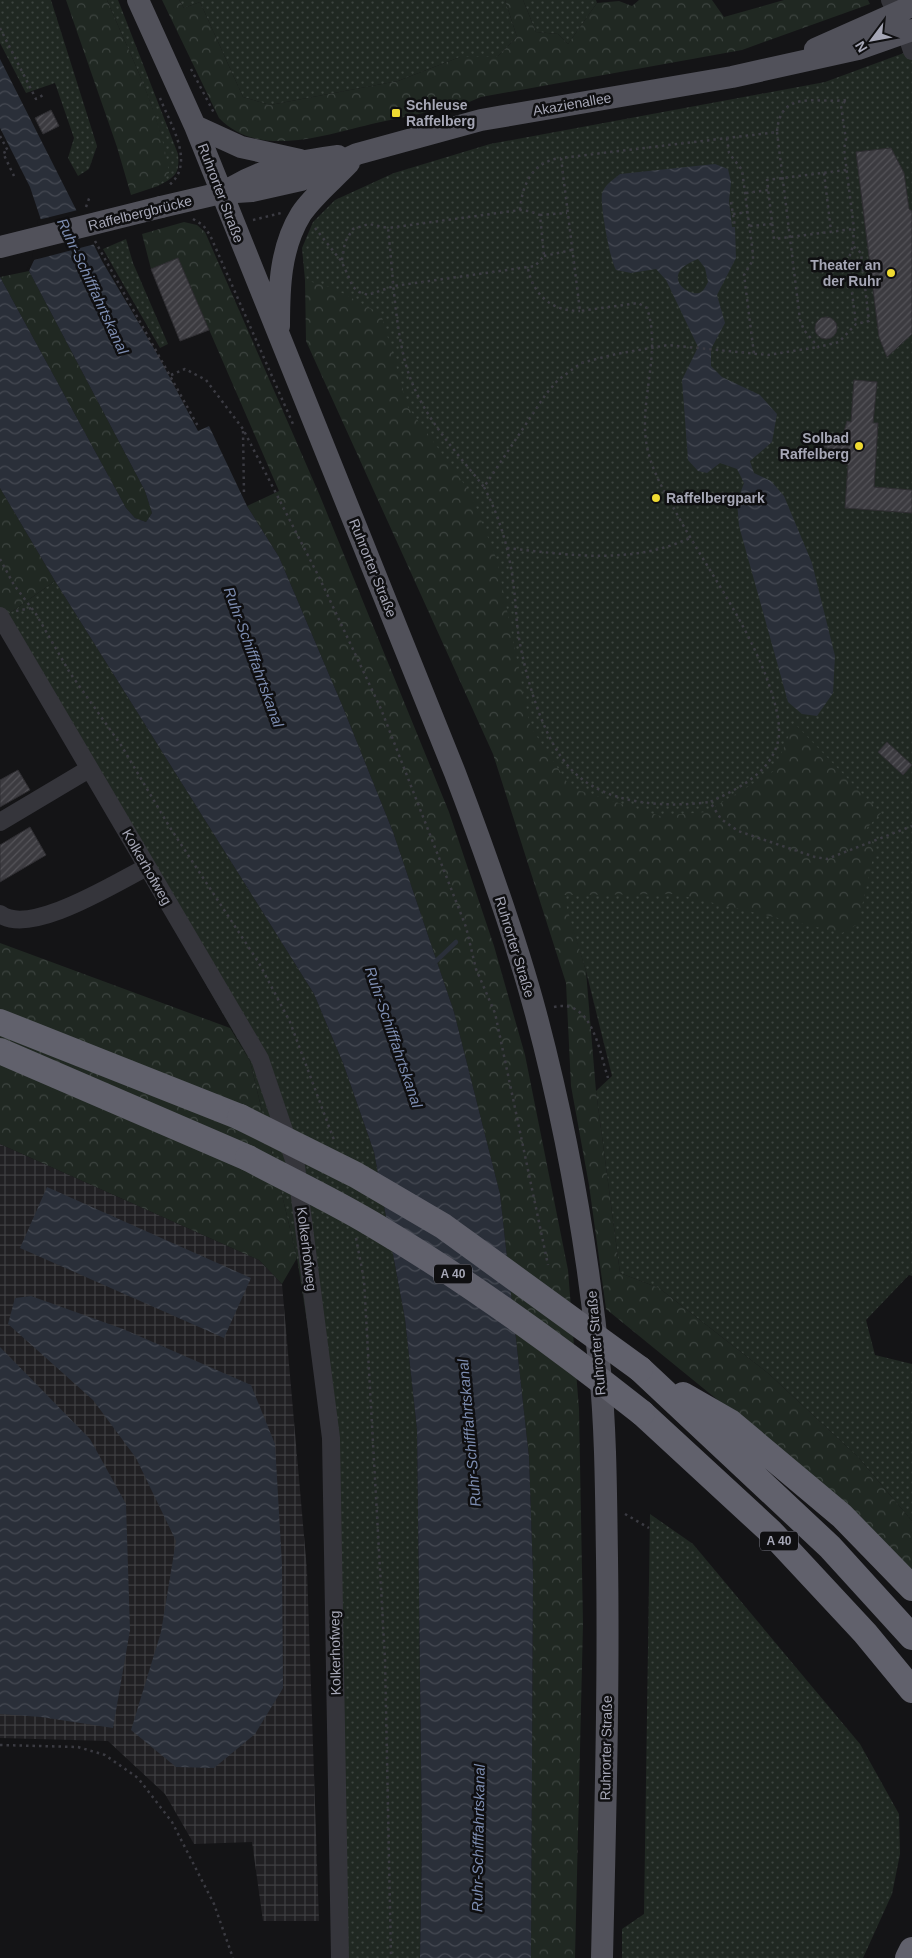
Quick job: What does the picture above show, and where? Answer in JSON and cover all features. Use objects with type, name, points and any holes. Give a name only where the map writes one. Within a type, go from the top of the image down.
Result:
[{"type":"highway","name":"A 40","points":[[0,1022],[240,1117],[356,1175],[443,1226],[640,1369],[830,1547],[912,1637]]},
{"type":"highway","name":"A 40","points":[[0,1051],[248,1158],[371,1223],[449,1271],[523,1321],[642,1413],[771,1532],[865,1634],[908,1685]]},
{"type":"highway","points":[[640,1369],[730,1422],[842,1516],[912,1588]]},
{"type":"highway","points":[[908,1685],[912,1707]]},
{"type":"highway","points":[[908,1958],[912,1950]]},
{"type":"main road","name":"Ruhrorter Straße","points":[[138,0],[195,126],[458,781],[488,859],[535,1012],[576,1188],[591,1288],[600,1375],[606,1512],[608,1648],[602,1958]]},
{"type":"main road","name":"Akazienallee","points":[[221,193],[248,178],[301,161],[357,154],[481,120],[732,76],[790,63],[825,42],[905,22]]},
{"type":"main road","points":[[195,126],[240,148],[301,161]]},
{"type":"main road","points":[[280,340],[280,286],[283,259],[302,214],[357,154]]},
{"type":"main road","name":"Akazienallee","points":[[221,193],[252,191],[302,180],[357,154]]},
{"type":"main road","name":"Raffelbergbrücke","points":[[0,247],[163,198],[221,193]]},
{"type":"street","name":"Kolkerhofweg","points":[[0,616],[260,1058],[296,1166],[331,1438],[340,1958]]},
{"type":"street","points":[[0,822],[89,769]]},
{"type":"street","points":[[0,914],[22,920],[45,917],[147,867]]},
{"type":"path","points":[[0,28],[36,99],[45,94]]},
{"type":"path","points":[[189,64],[216,118]]},
{"type":"path","points":[[818,347],[804,330],[800,320],[777,132],[781,115],[796,102],[814,99],[832,102],[846,100],[841,106],[846,140],[844,149],[846,170],[854,229],[853,246],[848,261],[856,324]]},
{"type":"path","points":[[520,210],[521,196],[530,175],[548,161],[777,132]]},
{"type":"path","points":[[0,136],[8,151],[3,153],[14,176]]},
{"type":"path","points":[[727,138],[729,153],[742,170],[746,193],[753,260],[744,275],[754,355]]},
{"type":"path","points":[[163,198],[180,171],[183,156]]},
{"type":"path","points":[[561,158],[580,311]]},
{"type":"path","points":[[846,170],[767,180],[774,239],[854,229]]},
{"type":"path","points":[[824,173],[831,231]]},
{"type":"path","points":[[746,193],[768,190]]},
{"type":"path","points":[[85,209],[90,196]]},
{"type":"path","points":[[731,202],[735,227]]},
{"type":"path","points":[[342,262],[345,242],[353,229],[369,224],[388,228],[520,210],[529,211],[540,216],[567,212]]},
{"type":"path","points":[[210,235],[261,217],[290,211],[302,214],[313,224],[342,262],[350,280],[359,292],[375,294],[394,286],[528,269],[535,266],[544,256],[572,250]]},
{"type":"path","points":[[733,214],[748,212]]},
{"type":"path","points":[[540,216],[544,256]]},
{"type":"path","points":[[192,218],[203,225],[210,235],[294,428]]},
{"type":"path","points":[[750,226],[772,224]]},
{"type":"path","points":[[388,228],[402,343],[411,380],[432,419],[484,487],[498,517],[507,548],[518,636],[524,661],[547,729],[561,756],[570,769],[592,785],[628,800],[677,806],[710,802],[743,785],[765,766],[778,744],[778,720],[771,690],[753,644],[690,538],[662,486],[648,453],[645,434],[652,349],[649,314],[644,304],[638,303],[580,311],[558,308],[549,304],[534,287],[528,269]]},
{"type":"path","points":[[93,238],[171,374],[199,428]]},
{"type":"path","points":[[484,487],[546,394],[569,371],[595,358],[668,345],[754,355],[782,354],[839,342],[856,324],[868,321],[861,253],[853,246]]},
{"type":"path","points":[[171,374],[185,369],[206,380],[243,429],[319,577],[381,709],[466,927],[476,969],[495,1013],[548,1265]]},
{"type":"path","points":[[243,429],[244,494]]},
{"type":"path","points":[[507,548],[564,555],[612,557],[651,552],[690,538]]},
{"type":"path","points":[[0,559],[14,586],[36,614],[70,673],[121,745],[169,826],[259,963],[290,1022],[334,1141]]},
{"type":"path","points":[[710,802],[721,819],[738,832],[786,848],[827,858],[912,826]]},
{"type":"path","points":[[535,1012],[562,1005],[572,1006],[583,1013],[595,1036],[608,1078]]},
{"type":"path","points":[[355,1233],[364,1280],[385,1660],[391,1958]]},
{"type":"path","points":[[606,1512],[628,1514],[649,1528]]},
{"type":"path","points":[[0,1745],[78,1746],[105,1756],[138,1778],[172,1822],[214,1904],[233,1958]]},
{"type":"shaded area","points":[[0,1144],[259,1260],[282,1284],[307,1570],[319,1921],[263,1921],[252,1842],[194,1844],[165,1794],[108,1741],[0,1738]]},
{"type":"green space","points":[[0,0],[51,0],[97,146],[89,169],[78,176],[68,158],[74,138],[55,83],[26,93],[0,43]]},
{"type":"green space","points":[[66,0],[107,0],[144,85],[159,128],[169,173],[158,186],[131,195],[117,147]]},
{"type":"green space","points":[[107,0],[118,0],[178,154],[177,171],[169,180],[158,186],[168,173],[159,128],[144,85]]},
{"type":"green space","points":[[162,0],[179,0],[184,8],[200,2],[243,97],[270,105],[398,81],[460,57],[497,57],[517,37],[505,0],[523,0],[536,32],[558,34],[568,44],[597,3],[619,1],[632,6],[639,0],[712,0],[724,17],[784,0],[868,0],[870,4],[742,50],[481,97],[462,105],[337,133],[294,140],[274,141],[254,138],[235,131],[219,118]]},
{"type":"green space","points":[[179,0],[505,0],[517,37],[497,57],[460,57],[398,81],[270,105],[243,97],[200,2],[184,8]]},
{"type":"green space","points":[[523,0],[596,0],[597,3],[568,44],[558,34],[536,32]]},
{"type":"green space","name":"Raffelbergpark","points":[[912,50],[912,1276],[909,1275],[866,1320],[875,1355],[912,1364],[912,1521],[858,1457],[769,1374],[659,1288],[620,1273],[596,1091],[612,1076],[586,971],[562,895],[305,280],[302,248],[313,222],[335,200],[394,173],[490,144],[825,82]]},
{"type":"green space","points":[[184,222],[197,225],[205,232],[320,496],[449,812],[494,946],[525,1055],[568,1270],[579,1409],[583,1624],[575,1958],[531,1958],[533,1573],[529,1457],[500,1194],[454,1012],[393,832],[342,705],[279,557],[247,506],[279,491],[178,258],[151,269],[142,234]]},
{"type":"green space","points":[[126,239],[133,263],[168,344],[160,348],[103,249]]},
{"type":"green space","points":[[29,271],[145,491],[152,513],[146,522],[135,518],[126,508],[0,277]]},
{"type":"green space","points":[[305,280],[333,288],[381,314],[408,407],[470,492],[497,560],[530,726],[571,788],[660,816],[706,812],[774,771],[794,723],[881,813],[866,829],[875,849],[858,924],[842,933],[675,894],[563,895],[586,971],[596,1091],[620,1273],[659,1288],[769,1374],[858,1457],[912,1521],[912,1576],[860,1516],[606,1309],[589,1185],[571,1086],[566,983],[493,754],[306,341]]},
{"type":"green space","points":[[0,488],[55,581],[0,620]]},
{"type":"green space","points":[[55,581],[314,994],[343,1063],[374,1152],[405,1319],[417,1430],[422,1841],[420,1958],[336,1958],[325,1437],[297,1258],[250,1061],[0,625],[0,620]]},
{"type":"green space","points":[[0,943],[230,1028],[250,1061],[297,1258],[282,1284],[259,1260],[0,1144]]},
{"type":"green space","points":[[650,1514],[693,1544],[860,1744],[899,1814],[900,1854],[892,1894],[863,1958],[622,1958],[622,1929],[644,1914]]},
{"type":"water","name":"Ruhr-Schifffahrtskanal","points":[[0,59],[102,261],[159,357],[198,431],[209,426],[247,506],[279,557],[342,705],[393,832],[454,1012],[500,1194],[529,1457],[533,1573],[531,1958],[420,1958],[422,1841],[417,1430],[405,1319],[374,1152],[343,1063],[314,994],[55,581],[0,488],[0,277],[126,508],[135,518],[146,522],[152,513],[145,491],[29,271],[34,260],[41,220],[30,187],[0,128]]},
{"type":"water","points":[[715,164],[728,169],[731,182],[729,201],[732,227],[735,227],[736,258],[717,295],[725,323],[711,349],[711,366],[722,377],[760,395],[777,414],[772,442],[750,461],[754,473],[771,481],[784,496],[812,563],[835,656],[833,693],[817,716],[802,714],[788,702],[739,526],[737,502],[744,483],[737,469],[720,463],[707,473],[698,471],[688,460],[682,380],[698,347],[666,280],[656,269],[631,273],[616,270],[608,244],[602,194],[607,185],[620,174]],"holes":[[[698,259],[705,268],[708,282],[701,292],[690,292],[680,284],[679,272],[686,265]]]},
{"type":"water","points":[[47,1187],[251,1278],[224,1338],[20,1248]]},
{"type":"water","points":[[31,1296],[123,1329],[251,1385],[275,1444],[282,1564],[283,1688],[255,1734],[214,1768],[176,1767],[131,1730],[161,1632],[176,1541],[136,1458],[93,1400],[8,1324],[15,1298]]},
{"type":"water","points":[[0,1347],[90,1439],[126,1504],[130,1630],[113,1728],[41,1717],[0,1714]]},
{"type":"pier","points":[[78,210],[95,244],[34,260],[26,271],[32,259],[38,220]]},
{"type":"building","points":[[51,110],[59,126],[43,134],[35,118]]},
{"type":"building","name":"Theater an der Ruhr","points":[[891,148],[904,173],[909,209],[912,211],[912,334],[887,357],[879,337],[856,152]]},
{"type":"building","points":[[178,258],[209,330],[180,341],[151,269]]},
{"type":"building","points":[[826,317],[834,320],[837,328],[834,336],[826,339],[818,336],[815,328],[818,320]]},
{"type":"building","name":"Solbad Raffelberg","points":[[854,380],[877,382],[873,423],[878,423],[874,487],[912,490],[912,513],[845,508],[848,465],[844,464],[844,454],[824,447],[822,442],[824,436],[830,434],[842,439],[847,421],[851,422]]},
{"type":"building","points":[[887,742],[912,765],[903,775],[878,752]]},
{"type":"building","points":[[18,770],[30,790],[0,807],[0,780]]},
{"type":"building","points":[[30,827],[46,855],[0,882],[0,845]]},
{"type":"waterway","points":[[433,964],[456,942]]},
{"type":"place","name":"Schleuse Raffelberg","points":[[396,113]]},
{"type":"place","name":"Theater an der Ruhr","points":[[891,273]]},
{"type":"place","name":"Solbad Raffelberg","points":[[859,446]]},
{"type":"place","name":"Raffelbergpark","points":[[656,498]]}]
